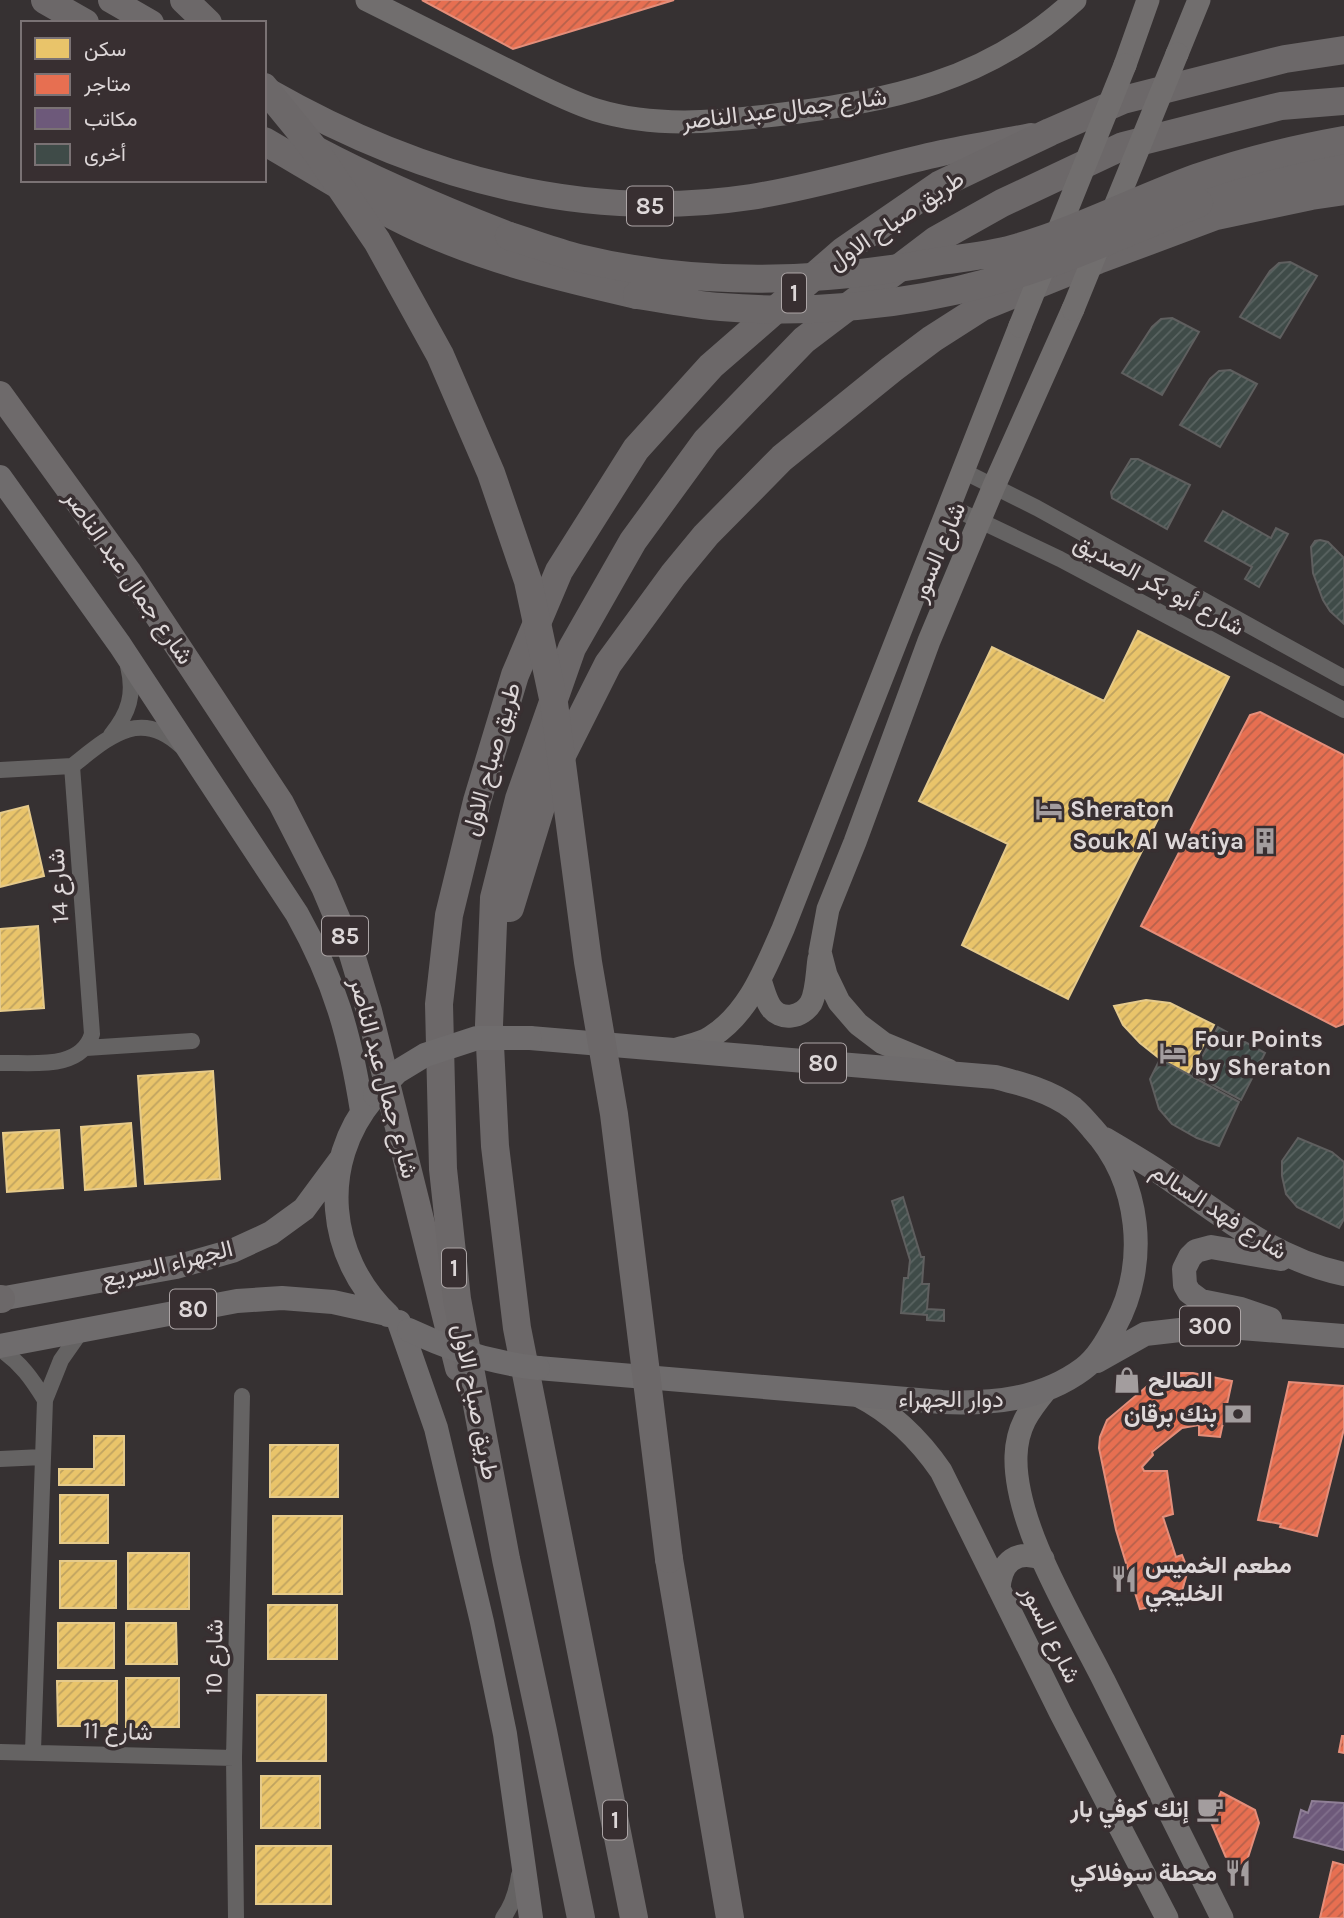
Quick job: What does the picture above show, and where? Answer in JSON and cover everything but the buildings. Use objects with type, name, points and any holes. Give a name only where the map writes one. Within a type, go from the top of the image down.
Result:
[{"type":"highway","points":[[111,0],[148,21]]},
{"type":"highway","points":[[184,0],[206,21]]},
{"type":"highway","name":"طريق صباح الاول","points":[[581,1918],[506,1559],[457,1299],[443,1169],[439,1004],[449,915],[477,801],[515,675],[559,571],[636,449],[711,366],[843,251],[939,185],[1124,100],[1285,59],[1344,50]]},
{"type":"highway","name":"85","points":[[266,89],[309,114],[357,136],[456,175],[559,197],[646,206],[750,197],[799,189],[941,153],[1050,132]]},
{"type":"highway","points":[[266,90],[313,147],[377,241],[440,355],[491,473],[528,581],[554,703],[588,962],[614,1114],[669,1559],[730,1918]]},
{"type":"highway","name":"طريق صباح الاول","points":[[634,1918],[517,1328],[495,1146],[489,1024],[494,898],[519,799],[572,648],[633,541],[706,441],[804,340],[936,240],[1002,203],[1123,146],[1281,106],[1344,101]]},
{"type":"highway","points":[[266,123],[360,174],[509,236],[578,258],[651,272],[720,278],[789,279],[855,273],[1015,248],[1072,229],[1206,175],[1296,149],[1344,140]]},
{"type":"highway","points":[[266,142],[423,230],[524,268],[637,295],[719,307],[780,310],[892,301],[992,282],[1092,247],[1199,202],[1255,183],[1344,164]]},
{"type":"highway","points":[[489,1024],[512,899],[549,781],[593,692],[608,664],[673,575],[706,535],[782,458],[892,369],[982,307],[1216,216],[1344,191]]},
{"type":"highway","name":"شارع جمال عبد الناصر","points":[[0,394],[128,572],[220,710],[281,803],[324,887],[351,951],[369,1011],[506,1559]]},
{"type":"main road","name":"شارع جمال عبد الناصر","points":[[367,0],[548,90],[596,110],[647,121],[697,123],[842,106],[917,90],[958,76],[995,58],[1031,36],[1075,0]]},
{"type":"main road","name":"شارع السور","points":[[674,1050],[709,1038],[737,1015],[760,980],[783,929],[1125,65],[1148,0]]},
{"type":"main road","name":"شارع السور","points":[[957,1074],[883,1043],[858,1024],[839,1002],[826,975],[820,952],[828,909],[929,640],[1073,309],[1199,0]]},
{"type":"main road","name":"شارع جمال عبد الناصر","points":[[0,477],[120,645],[297,914],[319,955],[345,1025],[369,1103]]},
{"type":"main road","points":[[760,980],[771,1008],[781,1016],[794,1016],[803,1012],[812,1001],[820,952]]},
{"type":"main road","name":"دوار الجهراء","points":[[477,1038],[530,1038],[674,1050],[995,1077],[1035,1086],[1074,1109],[1098,1135],[1116,1163],[1130,1200],[1136,1240],[1132,1280],[1120,1318],[1104,1344],[1084,1368],[1045,1390],[1012,1400],[970,1403],[859,1396],[512,1365],[442,1346],[398,1322],[368,1293],[353,1269],[342,1243],[336,1187],[341,1159],[369,1103],[397,1072],[425,1055],[477,1038]]},
{"type":"main road","name":"شارع فهد السالم","points":[[1098,1135],[1157,1171],[1274,1250],[1296,1261],[1344,1274]]},
{"type":"main road","name":"الجهراء السريع","points":[[0,1299],[176,1267],[232,1251],[271,1233],[304,1209],[341,1159]]},
{"type":"main road","points":[[1296,1261],[1211,1247],[1196,1251],[1184,1269],[1189,1292],[1201,1301],[1260,1316],[1296,1332]]},
{"type":"main road","name":"الجهراء السريع","points":[[0,1348],[237,1301],[282,1298],[333,1302],[398,1322]]},
{"type":"main road","name":"طريق صباح الاول","points":[[398,1322],[436,1428],[455,1502],[505,1734],[531,1918]]},
{"type":"main road","name":"300","points":[[1084,1368],[1145,1334],[1215,1326],[1344,1336]]},
{"type":"main road","name":"شارع السور","points":[[1045,1390],[1029,1411],[1018,1432],[1016,1458],[1021,1497],[1030,1528],[1222,1918]]},
{"type":"main road","name":"شارع السور","points":[[859,1396],[881,1408],[925,1447],[957,1502],[1060,1712],[1167,1918]]},
{"type":"main road","points":[[999,1589],[1000,1575],[1006,1564],[1018,1556],[1031,1555],[1043,1559]]},
{"type":"street","name":"شارع أبو بكر الصديق","points":[[963,471],[1344,678]]},
{"type":"street","name":"شارع أبو بكر الصديق","points":[[949,506],[1060,559],[1344,710]]},
{"type":"street","points":[[110,737],[126,714],[132,689],[129,668],[120,645]]},
{"type":"street","points":[[0,770],[72,766],[110,737],[128,728],[145,727],[159,731],[194,758]]},
{"type":"street","name":"شارع 14","points":[[72,766],[92,1034],[86,1048]]},
{"type":"street","points":[[0,1063],[67,1060],[86,1048],[192,1041]]},
{"type":"street","points":[[33,1751],[45,1401],[61,1360],[82,1330]]},
{"type":"street","points":[[0,1348],[25,1370],[45,1401]]},
{"type":"street","name":"شارع 10","points":[[236,1918],[234,1758],[242,1396]]},
{"type":"street","points":[[0,1459],[43,1457]]},
{"type":"street","name":"شارع 11","points":[[0,1752],[234,1758]]},
{"type":"street","points":[[503,1918],[517,1889],[522,1855]]},
{"type":"place","name":"Sheraton","points":[[1049,809]]},
{"type":"place","name":"Souk Al Watiya","points":[[1265,841]]},
{"type":"place","name":"Four Points by Sheraton","points":[[1173,1053]]},
{"type":"place","name":"الصالح","points":[[1127,1380]]},
{"type":"place","name":"بنك برقان","points":[[1238,1414]]},
{"type":"place","name":"مطعم الخميس الخليجي","points":[[1124,1579]]},
{"type":"place","name":"إنك كوفي بار","points":[[1210,1809]]},
{"type":"place","name":"محطة سوفلاكي","points":[[1238,1873]]}]
